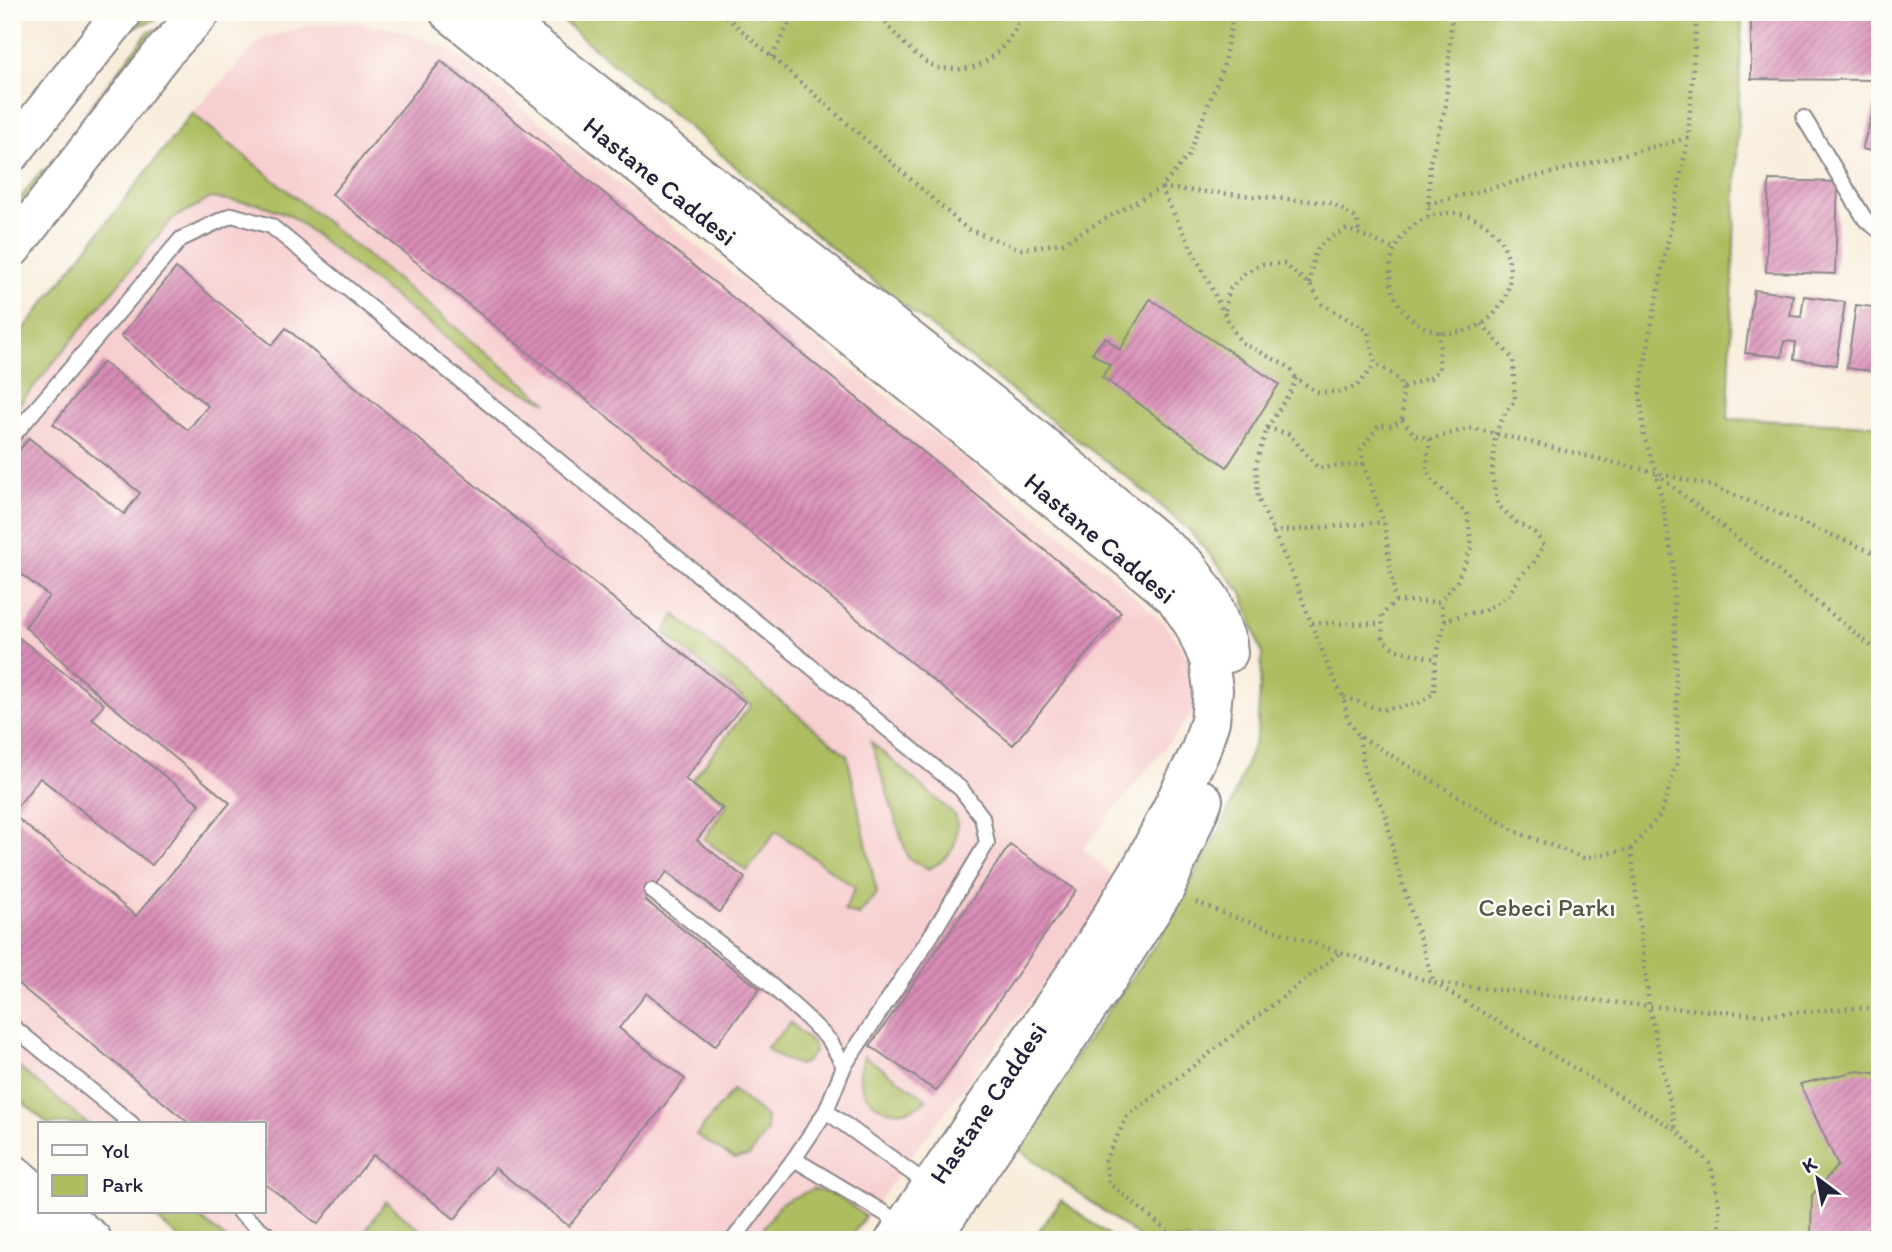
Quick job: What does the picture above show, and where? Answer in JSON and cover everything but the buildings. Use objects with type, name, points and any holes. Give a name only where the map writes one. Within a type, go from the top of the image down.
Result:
[{"type":"main road","points":[[12,152],[123,12]]},
{"type":"main road","points":[[12,247],[162,54],[201,12]]},
{"type":"main road","name":"Hastane Caddesi","points":[[449,12],[1145,572],[1175,597],[1195,625],[1209,659],[1213,690],[1210,721],[1200,752],[1145,862],[943,1195]]},
{"type":"main road","name":"Hastane Caddesi","points":[[492,12],[1018,426],[1187,566],[1212,600],[1227,643],[1233,692],[1225,743],[1165,890],[1110,975],[943,1195],[915,1236]]},
{"type":"main road","points":[[12,1173],[38,1195]]},
{"type":"main road","points":[[12,1214],[42,1240]]},
{"type":"main road","points":[[60,1214],[92,1240]]},
{"type":"lane","points":[[1804,118],[1865,219],[1880,231]]},
{"type":"lane","points":[[12,437],[181,239],[232,215],[271,226],[961,789],[982,817],[987,844],[932,934],[844,1066],[826,1111],[794,1159],[733,1240]]},
{"type":"lane","points":[[652,891],[754,970],[806,1017],[830,1041],[844,1066]]},
{"type":"lane","points":[[12,1026],[130,1122]]},
{"type":"lane","points":[[826,1111],[943,1195]]},
{"type":"lane","points":[[794,1159],[915,1236]]},
{"type":"lane","points":[[242,1214],[274,1240]]},
{"type":"path","points":[[720,12],[967,229],[1021,249],[1062,243],[1161,188],[1188,156],[1223,67],[1234,12]]},
{"type":"path","points":[[772,57],[795,12]]},
{"type":"path","points":[[876,12],[895,34],[934,67],[965,70],[990,60],[1011,38],[1024,12]]},
{"type":"path","points":[[1428,217],[1430,162],[1446,105],[1452,12]]},
{"type":"path","points":[[1296,379],[1267,428],[1256,464],[1258,498],[1343,696],[1348,720],[1359,736],[1517,832],[1584,858],[1631,849],[1661,814],[1678,760],[1673,563],[1657,474],[1644,437],[1640,393],[1688,138],[1696,12]]},
{"type":"path","points":[[1429,204],[1688,138]]},
{"type":"path","points":[[1161,188],[1332,203],[1357,219],[1359,233]]},
{"type":"path","points":[[1161,188],[1241,342],[1289,368],[1296,379],[1317,392],[1341,392],[1357,386],[1375,364]]},
{"type":"path","points":[[1448,212],[1468,215],[1487,225],[1501,240],[1509,259],[1510,280],[1504,299],[1492,316],[1474,328],[1454,333],[1415,322],[1401,308],[1392,289],[1390,269],[1394,249],[1414,224],[1428,217],[1448,212]]},
{"type":"path","points":[[1310,285],[1314,251],[1326,239],[1347,229],[1394,249]]},
{"type":"path","points":[[1224,311],[1229,290],[1245,272],[1264,264],[1284,264],[1310,285],[1322,304],[1368,331],[1375,364],[1397,376],[1403,387],[1402,420],[1415,435],[1430,439],[1472,428],[1714,487],[1880,555]]},
{"type":"path","points":[[1445,621],[1484,611],[1509,595],[1520,576],[1533,565],[1544,545],[1534,532],[1516,522],[1498,505],[1492,477],[1495,435],[1505,413],[1515,401],[1513,359],[1481,323]]},
{"type":"path","points":[[1403,387],[1430,378],[1439,370],[1440,331]]},
{"type":"path","points":[[1395,601],[1384,522],[1363,464],[1361,450],[1379,425],[1392,426],[1402,420]]},
{"type":"path","points":[[1267,428],[1289,434],[1318,468],[1363,464]]},
{"type":"path","points":[[1430,439],[1426,469],[1431,479],[1467,514],[1472,547],[1457,581],[1440,602]]},
{"type":"path","points":[[1657,474],[1880,653]]},
{"type":"path","points":[[1272,532],[1384,522]]},
{"type":"path","points":[[1436,659],[1396,650],[1383,640],[1382,615],[1395,601],[1440,602]]},
{"type":"path","points":[[1343,696],[1382,710],[1419,703],[1434,694],[1436,659],[1445,621],[1440,602]]},
{"type":"path","points":[[1312,623],[1382,624]]},
{"type":"path","points":[[1359,736],[1365,774],[1386,815],[1395,860],[1434,983],[1676,1130],[1711,1165],[1719,1205],[1720,1240]]},
{"type":"path","points":[[1631,849],[1649,1006],[1676,1130]]},
{"type":"path","points":[[1165,890],[1231,916],[1434,983],[1763,1015],[1852,1008],[1880,1009]]},
{"type":"path","points":[[1179,1240],[1109,1183],[1105,1160],[1127,1117],[1341,952]]},
{"type":"shaded area","points":[[352,22],[399,30],[447,48],[1108,572],[1164,623],[1191,662],[1195,710],[1083,849],[1121,883],[911,1156],[852,1240],[227,1240],[195,1214],[266,1214],[266,1122],[86,1122],[12,1062],[12,341],[192,113],[262,39],[310,25]]},
{"type":"green space","points":[[131,12],[171,12],[171,14],[113,35]]},
{"type":"green space","name":"Cebeci Parkı","points":[[563,12],[1742,12],[1728,419],[1880,425],[1880,1240],[1143,1240],[1013,1145],[1157,942],[1223,824],[1257,736],[1262,654],[1242,593],[1188,529],[1128,478],[1011,390],[832,248],[559,18]]},
{"type":"green space","points":[[172,23],[89,132],[86,113],[148,32]]},
{"type":"green space","points":[[192,113],[548,403],[502,382],[291,216],[260,204],[211,198],[172,219],[12,413],[12,345]]},
{"type":"green space","points":[[42,170],[59,171],[12,229],[12,209]]},
{"type":"green space","points":[[675,615],[847,755],[877,893],[859,915],[844,911],[855,888],[776,831],[747,871],[704,839],[727,804],[692,780],[751,705],[664,633]]},
{"type":"green space","points":[[871,742],[956,816],[957,834],[953,848],[944,859],[929,869],[908,858]]},
{"type":"green space","points":[[791,1023],[813,1044],[814,1052],[807,1061],[799,1065],[780,1058],[766,1048]]},
{"type":"green space","points":[[864,1056],[927,1099],[905,1111],[887,1110],[879,1106],[866,1095],[862,1087],[860,1075]]},
{"type":"green space","points":[[12,1062],[86,1122],[46,1122],[12,1093]]},
{"type":"green space","points":[[733,1090],[766,1117],[767,1131],[749,1156],[735,1159],[696,1135]]},
{"type":"green space","points":[[813,1189],[838,1196],[865,1216],[849,1240],[755,1240],[781,1203]]},
{"type":"green space","points":[[1061,1200],[1115,1240],[1032,1240]]},
{"type":"green space","points":[[386,1201],[432,1240],[365,1240],[361,1237]]},
{"type":"green space","points":[[151,1214],[195,1214],[227,1240],[181,1240]]}]
